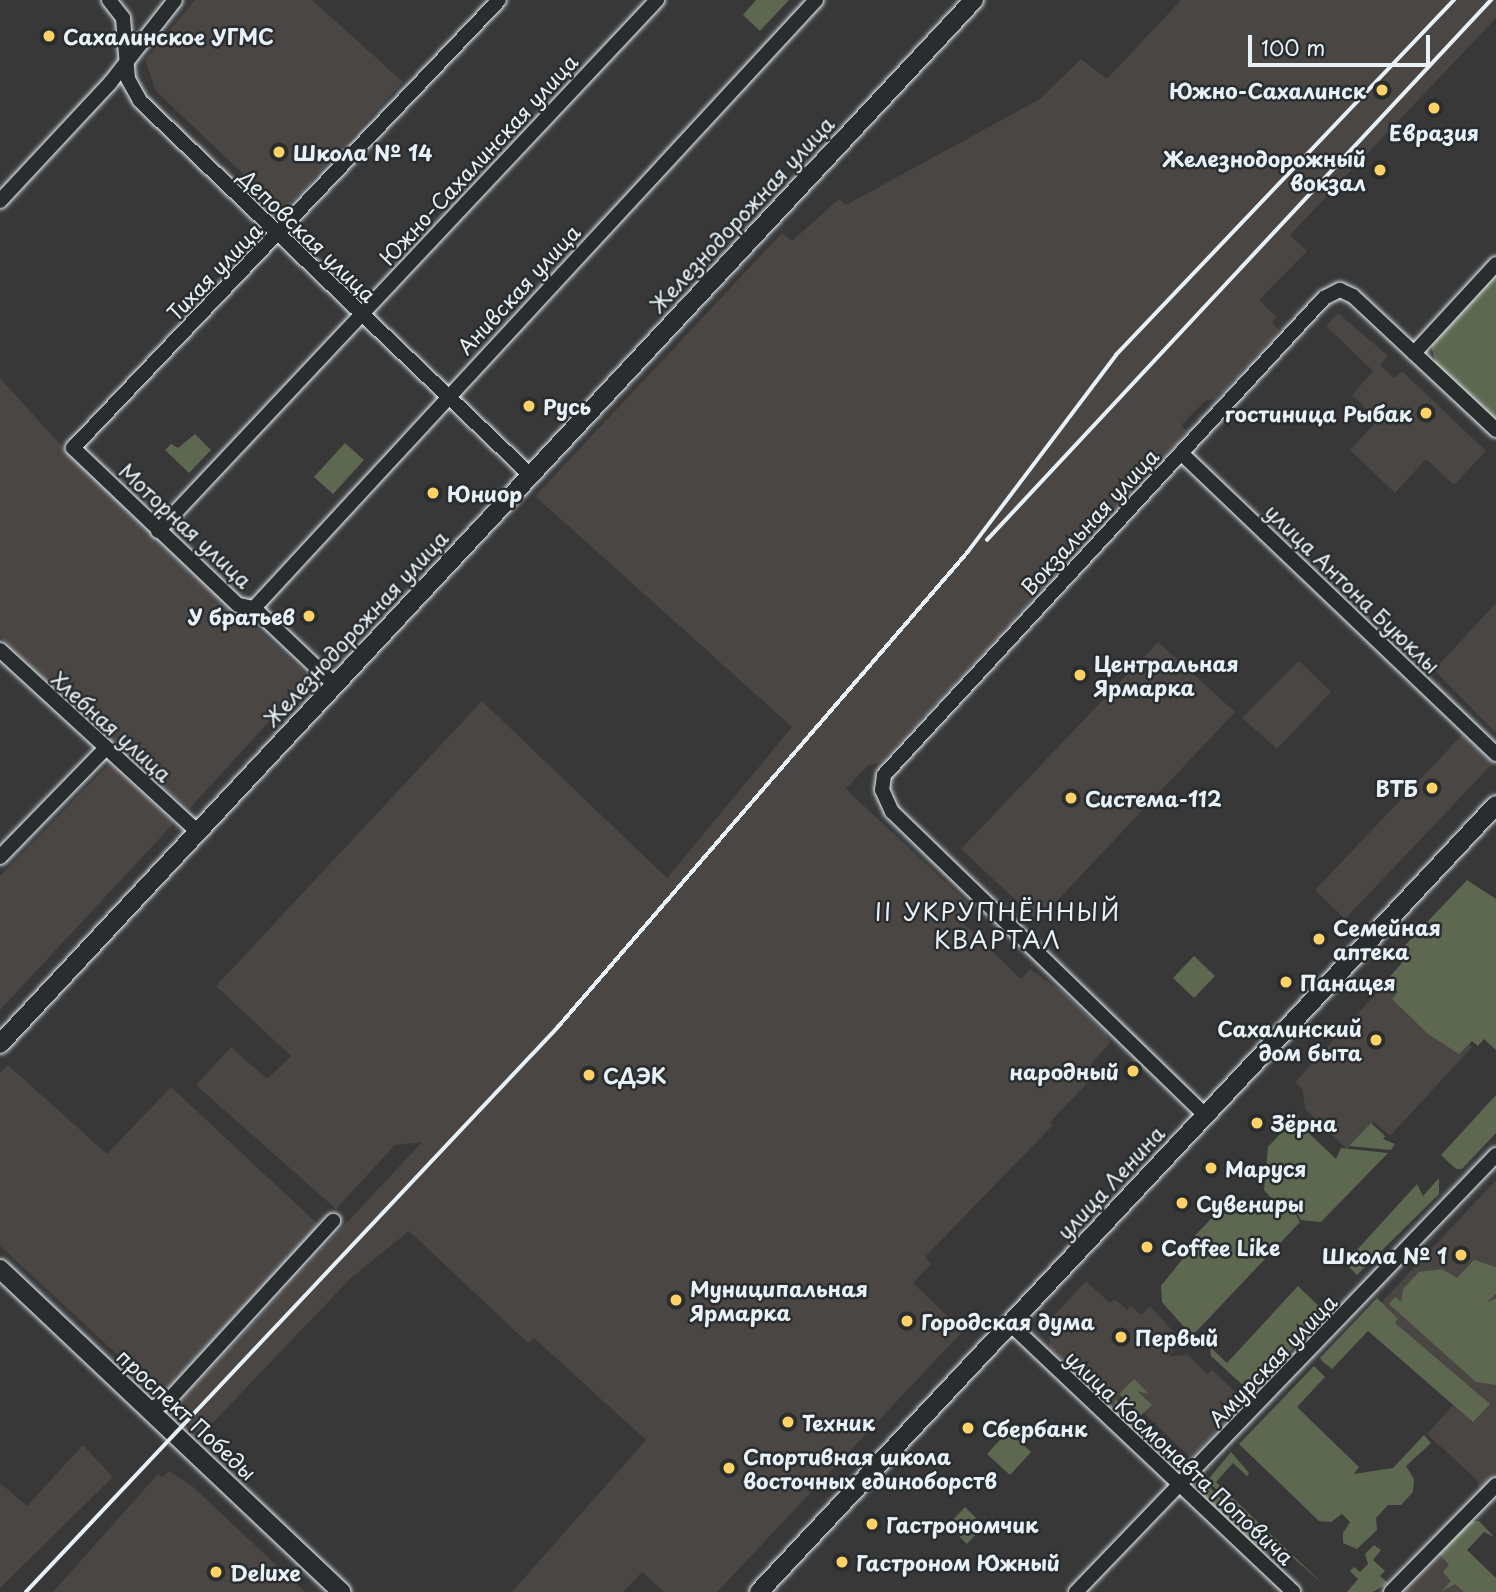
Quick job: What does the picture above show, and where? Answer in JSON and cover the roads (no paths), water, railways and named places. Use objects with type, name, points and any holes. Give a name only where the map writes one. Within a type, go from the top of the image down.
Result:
[{"type":"main road","name":"Железнодорожная улица","points":[[0,1044],[335,685],[528,473],[974,0]]},
{"type":"main road","name":"улица Ленина","points":[[759,1592],[1496,805]]},
{"type":"main road","name":"проспект Победы","points":[[0,1269],[342,1592]]},
{"type":"street","name":"Деповская улица","points":[[109,0],[125,25],[128,79],[140,101],[360,316],[528,473]]},
{"type":"street","points":[[0,201],[126,61],[175,0]]},
{"type":"street","name":"Тихая улица","points":[[73,448],[499,0]]},
{"type":"street","name":"Южно-Сахалинская улица","points":[[158,531],[657,0]]},
{"type":"street","name":"Анивская улица","points":[[254,608],[446,396],[816,0]]},
{"type":"street","points":[[1496,264],[1414,353],[1496,430]]},
{"type":"street","name":"Вокзальная улица","points":[[1205,1115],[892,812],[882,790],[890,766],[1324,298],[1340,290],[1353,296],[1414,353]]},
{"type":"street","name":"Моторная улица","points":[[73,448],[238,605],[254,608],[335,685]]},
{"type":"street","name":"улица Антона Буюклы","points":[[1181,453],[1496,754]]},
{"type":"street","name":"Хлебная улица","points":[[0,650],[104,750],[198,831]]},
{"type":"street","points":[[0,857],[104,750]]},
{"type":"street","name":"Амурская улица","points":[[1076,1592],[1496,1156]]},
{"type":"street","points":[[148,1409],[167,1402],[333,1221]]},
{"type":"street","name":"улица Космонавта Поповича","points":[[1009,1324],[1293,1592]]},
{"type":"street","points":[[1391,1592],[1496,1485]]},
{"type":"railway","points":[[26,1592],[558,1027],[967,553],[1116,355],[1454,0]]},
{"type":"railway","points":[[987,540],[1491,0]]},
{"type":"place","name":"Сахалинское УГМС","points":[[49,36]]},
{"type":"place","name":"Южно-Сахалинск","points":[[1382,90]]},
{"type":"place","name":"Евразия","points":[[1434,108]]},
{"type":"place","name":"Школа № 14","points":[[279,152]]},
{"type":"place","name":"Железнодорожный вокзал","points":[[1380,170]]},
{"type":"place","name":"Русь","points":[[529,406]]},
{"type":"place","name":"гостиница Рыбак","points":[[1426,413]]},
{"type":"place","name":"Юниор","points":[[433,493]]},
{"type":"place","name":"У братьев","points":[[309,616]]},
{"type":"place","name":"Центральная Ярмарка","points":[[1080,675]]},
{"type":"place","name":"ВТБ","points":[[1432,788]]},
{"type":"place","name":"Система-112","points":[[1071,798]]},
{"type":"place","name":"Семейная аптека","points":[[1319,939]]},
{"type":"place","name":"Панацея","points":[[1286,982]]},
{"type":"place","name":"Сахалинский дом быта","points":[[1376,1040]]},
{"type":"place","name":"народный","points":[[1133,1071]]},
{"type":"place","name":"СДЭК","points":[[589,1075]]},
{"type":"place","name":"Зёрна","points":[[1257,1123]]},
{"type":"place","name":"Маруся","points":[[1211,1168]]},
{"type":"place","name":"Сувениры","points":[[1182,1203]]},
{"type":"place","name":"Coffee Like","points":[[1147,1247]]},
{"type":"place","name":"Школа № 1","points":[[1461,1255]]},
{"type":"place","name":"Муниципальная Ярмарка","points":[[676,1300]]},
{"type":"place","name":"Городская дума","points":[[907,1321]]},
{"type":"place","name":"Первый","points":[[1121,1337]]},
{"type":"place","name":"Техник","points":[[788,1422]]},
{"type":"place","name":"Сбербанк","points":[[968,1428]]},
{"type":"place","name":"Спортивная школа восточных единоборств","points":[[729,1468]]},
{"type":"place","name":"Гастрономчик","points":[[872,1524]]},
{"type":"place","name":"Гастроном Южный","points":[[842,1562]]},
{"type":"place","name":"Deluxe","points":[[216,1572]]},
{"type":"district","name":"II УКРУПНЁННЫЙ КВАРТАЛ","points":[[998,926]]}]
